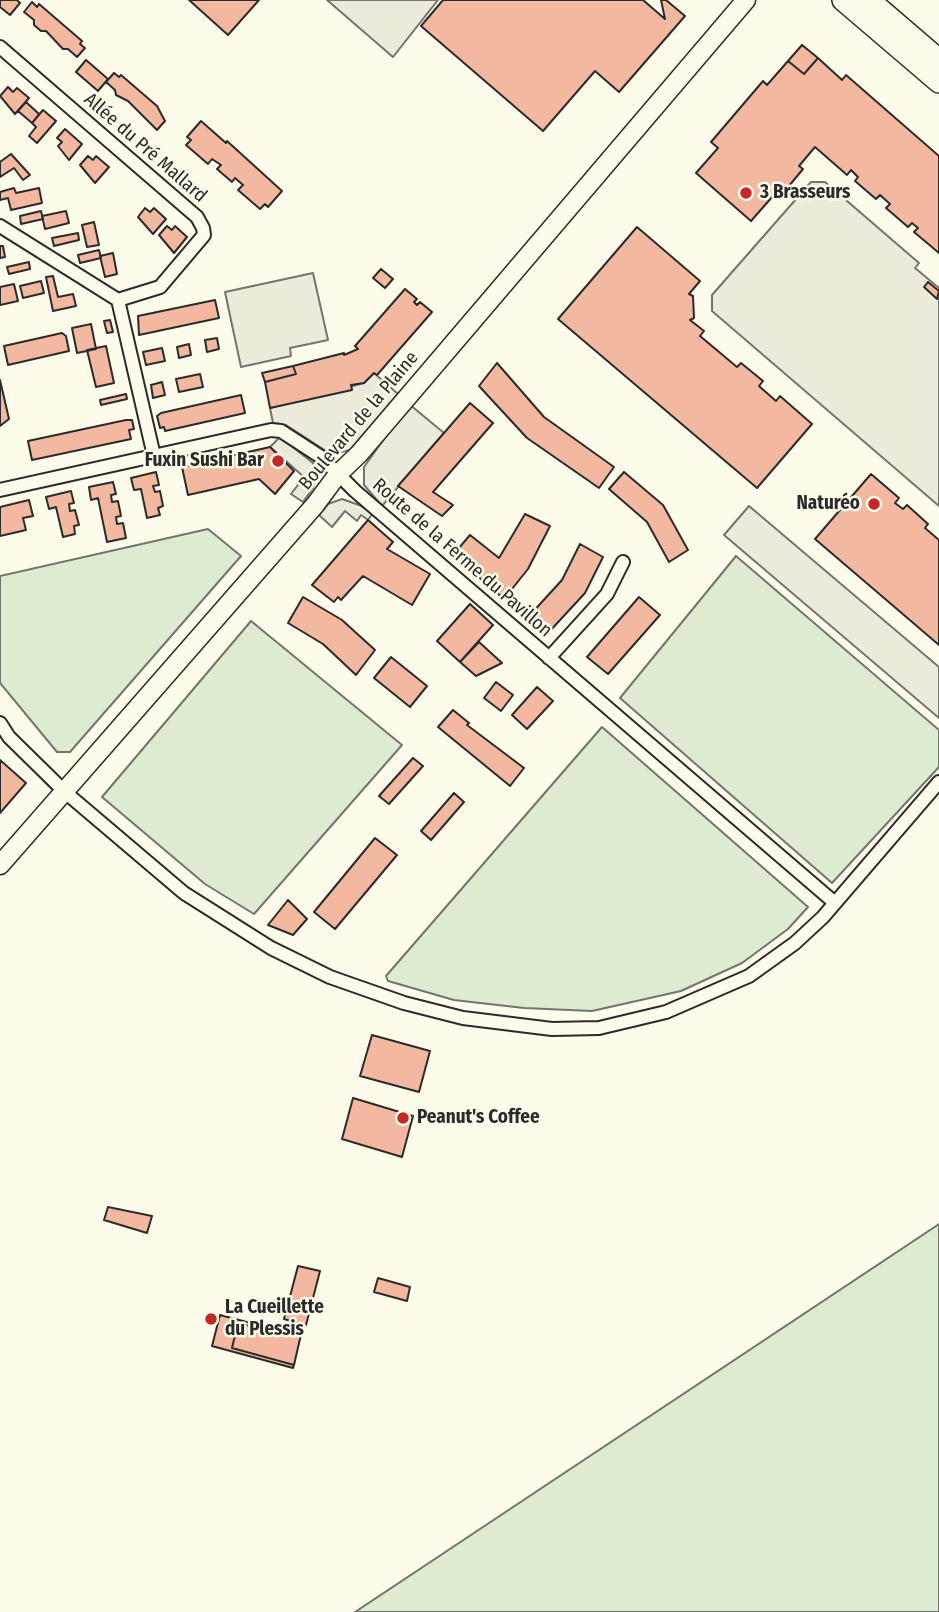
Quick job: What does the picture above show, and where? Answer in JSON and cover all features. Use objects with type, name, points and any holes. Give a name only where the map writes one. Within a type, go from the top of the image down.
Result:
[{"type":"main road","name":"Boulevard de la Plaine","points":[[0,865],[315,505],[338,474],[359,454],[746,0]]},
{"type":"main road","points":[[843,0],[939,82]]},
{"type":"main road","points":[[869,0],[939,60]]},
{"type":"main road","points":[[890,0],[939,44]]},
{"type":"street","name":"Allée du Pré Mallard","points":[[0,47],[197,217],[203,228],[205,235],[160,288],[118,300]]},
{"type":"street","points":[[0,226],[118,300],[154,456]]},
{"type":"street","name":"Route de la Ferme du Pavillon","points":[[0,489],[271,430],[281,431],[320,457],[835,903]]},
{"type":"street","points":[[549,658],[607,594],[623,562]]},
{"type":"street","points":[[0,723],[9,737],[65,792],[184,893],[271,948],[330,977],[404,1003],[508,1026],[599,1028],[666,1013],[749,976],[795,943],[835,903],[939,782]]},
{"type":"green space","points":[[208,529],[241,556],[70,752],[57,752],[0,683],[0,576]]},
{"type":"green space","points":[[736,556],[939,730],[939,767],[832,883],[620,698]]},
{"type":"green space","points":[[251,621],[402,745],[254,914],[205,884],[102,797]]},
{"type":"green space","points":[[602,727],[808,907],[788,929],[742,963],[681,991],[592,1011],[524,1008],[454,1000],[388,981],[386,976]]},
{"type":"green space","points":[[939,1224],[939,1612],[355,1612]]},
{"type":"shaded area","points":[[327,0],[438,0],[393,57]]},
{"type":"shaded area","points":[[811,182],[825,182],[919,263],[915,268],[939,288],[939,506],[712,311],[712,295]]},
{"type":"shaded area","points":[[313,273],[328,340],[290,348],[291,356],[241,367],[225,292]]},
{"type":"shaded area","points":[[374,373],[398,394],[350,450],[337,453],[326,451],[286,425],[273,423],[270,408],[364,383]]},
{"type":"shaded area","points":[[409,404],[444,433],[382,506],[364,485],[364,467]]},
{"type":"shaded area","points":[[280,437],[313,463],[316,472],[313,488],[303,502],[291,494],[304,477],[270,447]]},
{"type":"shaded area","points":[[342,499],[373,513],[368,520],[361,515],[357,521],[345,511],[332,527],[319,515],[328,504]]},
{"type":"shaded area","points":[[749,506],[939,667],[939,718],[724,535]]},
{"type":"building","points":[[0,0],[17,0],[20,3],[10,15],[0,7]]},
{"type":"building","points":[[189,0],[259,0],[228,35]]},
{"type":"building","points":[[443,0],[643,0],[665,19],[661,0],[666,0],[685,16],[619,92],[595,71],[543,131],[421,26]]},
{"type":"building","points":[[32,2],[37,7],[39,4],[82,41],[80,44],[85,48],[77,57],[68,49],[63,49],[46,31],[41,31],[34,25],[34,20],[24,12]]},
{"type":"building","points":[[802,45],[818,58],[804,74],[788,61]]},
{"type":"building","points":[[818,58],[842,80],[846,75],[939,156],[939,253],[914,232],[918,228],[912,223],[908,227],[886,208],[890,204],[880,195],[876,199],[855,181],[858,177],[851,170],[847,175],[815,147],[799,166],[803,169],[784,192],[780,188],[751,221],[696,173],[718,148],[711,142],[763,81],[767,85],[788,61],[804,74]]},
{"type":"building","points":[[86,60],[108,79],[98,91],[76,72]]},
{"type":"building","points":[[114,73],[119,77],[121,75],[157,106],[165,121],[157,130],[128,101],[116,95],[115,90],[106,82]]},
{"type":"building","points":[[8,87],[13,92],[17,88],[29,98],[15,114],[0,96]]},
{"type":"building","points":[[26,102],[39,114],[32,123],[18,111]]},
{"type":"building","points":[[43,110],[56,121],[37,143],[29,136],[36,127],[32,123]]},
{"type":"building","points":[[201,121],[282,191],[268,207],[265,204],[260,209],[238,190],[243,185],[235,178],[232,182],[217,169],[221,165],[212,159],[208,164],[186,145],[191,140],[187,137]]},
{"type":"building","points":[[65,129],[82,144],[69,160],[58,146],[62,142],[57,138]]},
{"type":"building","points":[[11,154],[30,175],[23,180],[14,168],[0,177],[0,162]]},
{"type":"building","points":[[88,156],[93,160],[96,156],[109,167],[95,183],[80,165]]},
{"type":"building","points":[[14,188],[16,193],[39,188],[42,203],[11,210],[8,198],[0,200],[0,192]]},
{"type":"building","points":[[145,208],[150,212],[154,208],[166,219],[153,234],[138,217]]},
{"type":"building","points":[[41,211],[43,219],[21,224],[20,216]]},
{"type":"building","points":[[66,211],[69,223],[45,229],[42,216]]},
{"type":"building","points":[[94,222],[99,245],[87,247],[82,225]]},
{"type":"building","points":[[167,226],[172,230],[175,226],[187,237],[174,253],[159,235]]},
{"type":"building","points":[[637,227],[700,281],[689,294],[693,296],[694,318],[690,320],[704,331],[700,336],[737,367],[741,363],[763,381],[759,386],[776,401],[780,396],[812,424],[757,488],[558,319]]},
{"type":"building","points":[[78,233],[79,240],[54,246],[52,238]]},
{"type":"building","points":[[0,246],[3,246],[5,257],[0,258]]},
{"type":"building","points":[[99,250],[101,258],[80,263],[78,255]]},
{"type":"building","points":[[113,253],[117,274],[105,277],[100,256]]},
{"type":"building","points":[[29,262],[30,269],[9,274],[7,267]]},
{"type":"building","points":[[381,269],[393,279],[385,288],[373,278]]},
{"type":"building","points":[[53,276],[58,297],[73,294],[76,306],[53,311],[46,277]]},
{"type":"building","points":[[41,281],[44,293],[23,298],[20,286]]},
{"type":"building","points":[[928,282],[939,291],[937,299],[924,287]]},
{"type":"building","points":[[14,284],[18,301],[0,305],[0,287]]},
{"type":"building","points":[[405,289],[417,299],[414,302],[417,305],[420,302],[432,312],[377,375],[374,373],[364,383],[351,385],[352,390],[270,408],[265,382],[296,374],[293,366],[344,355],[358,349],[355,346]]},
{"type":"building","points":[[215,300],[219,318],[139,335],[138,316]]},
{"type":"building","points":[[110,320],[113,332],[107,333],[104,321]]},
{"type":"building","points":[[91,324],[96,349],[77,353],[72,328]]},
{"type":"building","points":[[62,333],[66,336],[69,351],[8,365],[4,346]]},
{"type":"building","points":[[217,338],[219,349],[207,352],[205,340]]},
{"type":"building","points":[[189,344],[191,355],[179,358],[177,347]]},
{"type":"building","points":[[106,346],[114,383],[96,387],[87,350]]},
{"type":"building","points":[[162,348],[165,361],[146,365],[143,352]]},
{"type":"building","points":[[497,363],[544,417],[614,467],[599,488],[527,438],[479,386]]},
{"type":"building","points":[[293,366],[296,374],[265,382],[262,373]]},
{"type":"building","points":[[200,374],[203,387],[179,392],[176,379]]},
{"type":"building","points":[[0,380],[9,419],[0,426]]},
{"type":"building","points":[[162,382],[165,395],[153,398],[151,385]]},
{"type":"building","points":[[126,394],[127,399],[101,405],[100,400]]},
{"type":"building","points":[[241,395],[245,413],[165,431],[164,427],[160,428],[157,416],[161,413]]},
{"type":"building","points":[[470,403],[493,423],[433,492],[453,505],[442,516],[398,486]]},
{"type":"building","points":[[132,420],[134,429],[129,430],[131,439],[32,460],[28,441]]},
{"type":"building","points":[[270,447],[294,471],[275,494],[259,479],[188,495],[182,467]]},
{"type":"building","points":[[156,472],[159,485],[153,486],[155,492],[160,491],[163,506],[158,508],[160,515],[147,518],[141,489],[134,490],[131,478]]},
{"type":"building","points":[[624,472],[663,505],[688,550],[669,562],[647,522],[609,489]]},
{"type":"building","points":[[871,474],[899,498],[895,503],[903,509],[907,505],[928,524],[925,528],[939,540],[939,645],[815,539]]},
{"type":"building","points":[[113,482],[116,494],[111,495],[112,502],[118,501],[121,516],[116,517],[117,524],[123,523],[126,538],[107,542],[98,498],[91,500],[89,487]]},
{"type":"building","points":[[71,491],[74,503],[69,504],[70,511],[75,510],[79,525],[74,526],[75,534],[63,537],[56,507],[49,509],[46,497]]},
{"type":"building","points":[[29,500],[33,516],[23,518],[26,530],[0,536],[0,507]]},
{"type":"building","points":[[525,514],[550,526],[528,569],[504,599],[453,555],[470,535],[499,558]]},
{"type":"building","points":[[368,520],[393,542],[387,549],[430,574],[412,605],[363,576],[341,600],[338,597],[334,602],[312,585]]},
{"type":"building","points":[[580,544],[603,557],[585,593],[549,632],[530,615],[562,580]]},
{"type":"building","points":[[303,597],[342,620],[375,650],[356,675],[323,644],[288,623]]},
{"type":"building","points":[[639,597],[660,615],[608,674],[587,657]]},
{"type":"building","points":[[470,604],[493,625],[460,662],[437,641]]},
{"type":"building","points":[[479,642],[502,663],[476,676],[460,662]]},
{"type":"building","points":[[391,657],[427,686],[410,707],[374,678]]},
{"type":"building","points":[[496,682],[513,695],[501,711],[484,698]]},
{"type":"building","points":[[537,687],[553,701],[527,729],[512,715]]},
{"type":"building","points":[[453,710],[469,723],[467,725],[524,768],[510,786],[438,727]]},
{"type":"building","points":[[413,758],[423,766],[389,804],[379,796]]},
{"type":"building","points":[[0,760],[26,783],[0,813]]},
{"type":"building","points":[[454,793],[464,802],[431,840],[421,831]]},
{"type":"building","points":[[375,838],[397,855],[335,929],[314,912]]},
{"type":"building","points":[[288,900],[307,919],[293,935],[268,925]]},
{"type":"building","points":[[372,1035],[430,1051],[419,1092],[360,1076]]},
{"type":"building","points":[[353,1098],[413,1116],[402,1157],[342,1139]]},
{"type":"building","points":[[108,1207],[152,1216],[147,1233],[104,1220]]},
{"type":"building","points":[[298,1266],[320,1271],[306,1325],[284,1319]]},
{"type":"building","points":[[378,1278],[410,1287],[407,1301],[374,1292]]},
{"type":"building","points":[[220,1315],[281,1331],[280,1334],[238,1323],[232,1348],[294,1365],[293,1368],[212,1346]]},
{"type":"building","points":[[238,1323],[280,1334],[283,1324],[302,1330],[294,1365],[232,1348]]},
{"type":"place","name":"3 Brasseurs","points":[[746,193]]},
{"type":"place","name":"Fuxin Sushi Bar","points":[[278,461]]},
{"type":"place","name":"Naturéo","points":[[874,504]]},
{"type":"place","name":"Peanut's Coffee","points":[[403,1118]]},
{"type":"place","name":"La Cueillette du Plessis","points":[[211,1319]]}]
